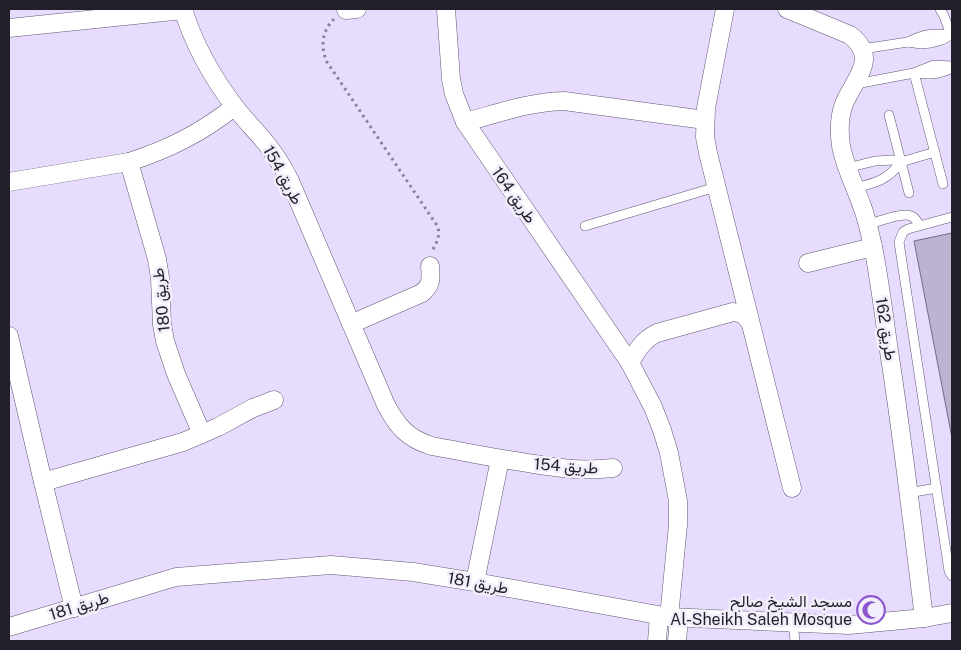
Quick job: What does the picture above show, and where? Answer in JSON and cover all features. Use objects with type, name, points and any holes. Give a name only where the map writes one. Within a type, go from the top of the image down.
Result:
[{"type":"street","name":"طريق 154","points":[[9,28],[60,16],[183,9],[191,33],[208,68],[234,107],[265,142],[290,181],[386,405],[403,431],[421,443],[500,459],[568,470],[613,468]]},
{"type":"street","name":"طريق 164","points":[[446,9],[451,79],[454,94],[465,122],[630,364],[646,392],[662,430],[669,453],[678,501],[678,525],[669,617]]},
{"type":"street","points":[[725,9],[707,96],[705,120],[708,153],[792,488]]},
{"type":"street","points":[[793,10],[850,35],[858,41],[862,49]]},
{"type":"street","name":"طريق 162","points":[[862,49],[864,58],[863,68],[856,84],[848,95],[840,119],[841,144],[847,168],[868,225],[873,247],[894,381],[924,618]]},
{"type":"street","points":[[465,122],[530,104],[564,101],[705,120]]},
{"type":"street","points":[[9,182],[129,162],[166,149],[184,140],[202,130],[234,107]]},
{"type":"street","name":"طريق 180","points":[[129,162],[157,258],[165,341],[176,374],[202,434]]},
{"type":"street","points":[[808,263],[873,247]]},
{"type":"street","points":[[351,324],[422,293],[430,285],[430,266]]},
{"type":"street","points":[[630,364],[640,347],[657,333],[733,312],[743,314],[750,322]]},
{"type":"street","points":[[9,336],[42,482],[74,608]]},
{"type":"street","points":[[42,482],[164,448],[202,434],[253,408],[274,400]]},
{"type":"street","points":[[476,582],[500,459]]},
{"type":"street","name":"طريق 181","points":[[9,627],[176,577],[331,565],[413,572],[669,617],[849,626],[952,613]]},
{"type":"street","points":[[657,641],[669,617]]},
{"type":"street","points":[[669,617],[677,641]]},
{"type":"lane","points":[[862,49],[908,42],[931,43],[952,35],[940,9]]},
{"type":"lane","points":[[856,84],[914,73],[934,65],[952,67]]},
{"type":"lane","points":[[914,73],[943,184]]},
{"type":"lane","points":[[889,115],[909,193]]},
{"type":"lane","points":[[847,168],[875,161],[892,160],[902,162],[935,152]]},
{"type":"lane","points":[[855,188],[881,181],[896,170],[902,162]]},
{"type":"lane","points":[[585,226],[716,187]]},
{"type":"lane","points":[[868,225],[905,215],[916,219],[919,225]]},
{"type":"lane","points":[[952,217],[908,229],[903,232],[899,242],[937,488],[949,543],[949,570],[952,576]]},
{"type":"lane","points":[[908,493],[937,488]]},
{"type":"lane","points":[[793,622],[795,641]]},
{"type":"path","points":[[352,9],[332,21],[324,33],[324,55],[438,227],[439,236],[430,255],[430,266]]},
{"type":"building","points":[[952,233],[952,438],[914,241]]},
{"type":"place","name":"مسجد الشيخ صالح Al-Sheikh Saleh Mosque","points":[[871,610]]}]
